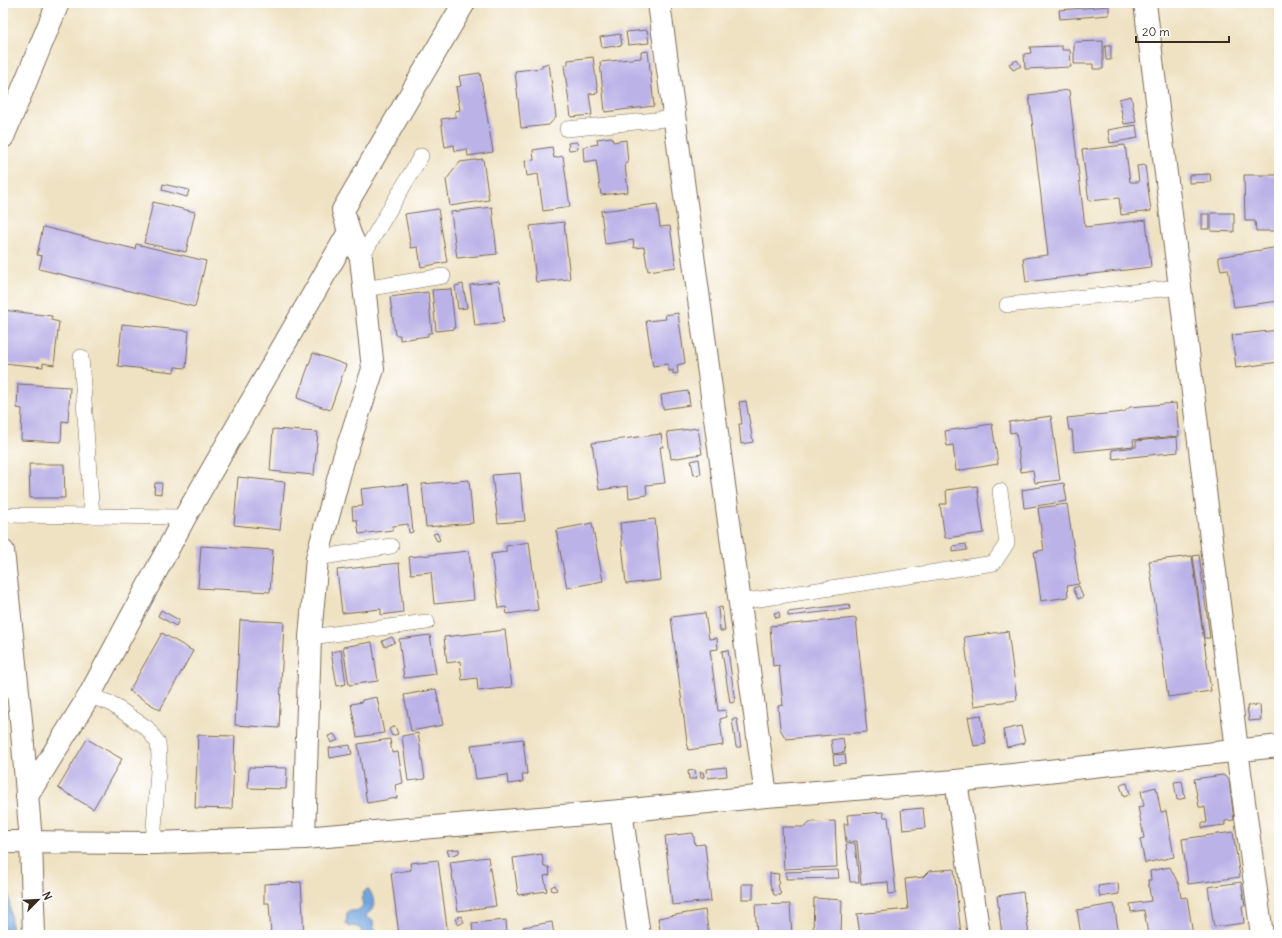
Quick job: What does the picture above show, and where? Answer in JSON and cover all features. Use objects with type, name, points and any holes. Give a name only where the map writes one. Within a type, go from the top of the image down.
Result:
[{"type":"street","points":[[5,129],[58,3]]},
{"type":"street","points":[[304,838],[310,637],[317,558],[341,469],[373,369],[361,258],[349,232],[343,210],[464,3]]},
{"type":"street","points":[[659,3],[766,796]]},
{"type":"street","points":[[1145,3],[1237,750],[1262,935]]},
{"type":"street","points":[[27,796],[89,696],[185,517],[349,232]]},
{"type":"street","points":[[3,551],[21,720],[27,796],[17,842],[34,935]]},
{"type":"street","points":[[17,842],[153,844],[304,838],[621,811],[766,796],[956,781],[1279,746]]},
{"type":"street","points":[[956,781],[979,935]]},
{"type":"street","points":[[621,811],[639,935]]},
{"type":"lane","points":[[567,129],[675,118]]},
{"type":"lane","points":[[361,258],[421,156]]},
{"type":"lane","points":[[364,289],[443,276]]},
{"type":"lane","points":[[1007,304],[1181,287]]},
{"type":"lane","points":[[81,357],[92,516]]},
{"type":"lane","points":[[740,602],[994,563],[1007,543],[1000,491]]},
{"type":"lane","points":[[3,515],[185,517]]},
{"type":"lane","points":[[317,558],[391,546]]},
{"type":"lane","points":[[310,637],[427,622]]},
{"type":"lane","points":[[89,696],[110,703],[147,728],[158,743],[159,756],[153,844]]},
{"type":"water","points":[[3,810],[12,935],[3,935]]},
{"type":"water","points":[[367,889],[371,893],[374,904],[373,909],[366,916],[373,921],[374,928],[378,935],[363,935],[360,928],[353,926],[350,927],[346,924],[347,913],[349,910],[354,911],[360,909],[363,905],[362,897]]},
{"type":"building","points":[[1109,6],[1109,15],[1060,19],[1059,10]]},
{"type":"building","points":[[647,30],[649,43],[628,45],[626,32]]},
{"type":"building","points":[[620,34],[622,45],[602,48],[600,37]]},
{"type":"building","points":[[1103,41],[1103,69],[1093,69],[1093,64],[1074,64],[1074,42]]},
{"type":"building","points":[[1062,46],[1062,50],[1070,50],[1071,67],[1025,69],[1024,54],[1031,53],[1030,47]]},
{"type":"building","points":[[1105,46],[1111,46],[1111,60],[1106,60]]},
{"type":"building","points":[[648,51],[654,106],[605,112],[600,62],[641,58],[641,52]]},
{"type":"building","points":[[593,57],[598,93],[589,94],[592,115],[571,117],[564,65],[568,65],[568,60]]},
{"type":"building","points":[[1017,60],[1021,66],[1013,70],[1009,64]]},
{"type":"building","points":[[549,63],[556,117],[549,125],[521,128],[515,71],[542,68],[542,65]]},
{"type":"building","points":[[480,73],[493,152],[468,156],[467,149],[455,151],[454,145],[445,147],[441,119],[456,117],[455,111],[460,110],[456,87],[461,86],[459,76]]},
{"type":"building","points":[[1069,90],[1085,227],[1146,220],[1151,267],[1026,282],[1023,258],[1048,255],[1029,95]]},
{"type":"building","points":[[1131,96],[1136,122],[1124,124],[1119,99]]},
{"type":"building","points":[[1136,125],[1138,138],[1110,143],[1108,130]]},
{"type":"building","points":[[612,137],[613,142],[626,140],[628,163],[625,164],[628,192],[601,195],[596,160],[584,162],[583,147],[598,144],[597,139]]},
{"type":"building","points":[[577,142],[578,149],[569,150],[568,143]]},
{"type":"building","points":[[1125,145],[1130,182],[1139,182],[1137,166],[1145,165],[1151,211],[1121,215],[1119,198],[1089,201],[1082,150]]},
{"type":"building","points":[[552,147],[554,158],[563,156],[570,207],[543,211],[538,174],[527,176],[525,161],[534,160],[533,150]]},
{"type":"building","points":[[483,159],[489,200],[450,206],[446,180],[460,162]]},
{"type":"building","points":[[1210,174],[1211,182],[1189,183],[1189,175]]},
{"type":"building","points":[[1244,175],[1279,175],[1279,231],[1256,231],[1255,221],[1245,221]]},
{"type":"building","points":[[163,184],[189,190],[187,197],[162,190]]},
{"type":"building","points":[[153,202],[195,212],[186,252],[144,243]]},
{"type":"building","points":[[657,204],[660,227],[670,226],[676,267],[648,271],[644,247],[634,248],[633,240],[605,244],[601,211]]},
{"type":"building","points":[[492,207],[497,254],[457,258],[451,212]]},
{"type":"building","points":[[438,209],[447,262],[421,267],[418,247],[411,248],[405,214]]},
{"type":"building","points":[[1211,213],[1234,213],[1234,232],[1211,231]]},
{"type":"building","points":[[1202,214],[1209,214],[1209,229],[1202,229]]},
{"type":"building","points":[[564,222],[570,279],[536,282],[530,226]]},
{"type":"building","points":[[43,227],[135,249],[136,244],[206,261],[195,307],[39,269],[42,256],[37,255]]},
{"type":"building","points":[[1279,247],[1279,301],[1234,307],[1228,269],[1221,270],[1218,257]]},
{"type":"building","points":[[499,281],[504,322],[475,326],[470,285]]},
{"type":"building","points":[[463,284],[467,308],[458,309],[455,286]]},
{"type":"building","points":[[451,289],[455,329],[436,331],[432,290]]},
{"type":"building","points":[[428,292],[432,333],[428,333],[428,336],[400,340],[400,335],[395,335],[390,297]]},
{"type":"building","points":[[3,310],[52,316],[51,320],[59,322],[54,365],[43,363],[43,367],[3,363]]},
{"type":"building","points":[[678,313],[685,363],[677,365],[678,373],[673,374],[673,370],[669,371],[668,364],[653,366],[646,321],[666,319],[665,315]]},
{"type":"building","points":[[122,324],[189,331],[186,368],[175,367],[174,372],[118,366]]},
{"type":"building","points":[[1279,330],[1279,362],[1236,368],[1232,335]]},
{"type":"building","points":[[313,353],[346,365],[330,410],[297,398]]},
{"type":"building","points":[[18,384],[70,387],[68,422],[62,421],[61,442],[21,440],[22,409],[17,408]]},
{"type":"building","points":[[688,391],[690,405],[663,409],[661,395]]},
{"type":"building","points":[[746,401],[753,442],[741,444],[739,424],[742,424],[739,402]]},
{"type":"building","points":[[1176,403],[1179,436],[1133,440],[1134,446],[1074,452],[1072,430],[1069,430],[1067,418],[1124,412],[1130,407]]},
{"type":"building","points":[[1051,416],[1060,480],[1035,483],[1033,470],[1021,472],[1016,432],[1010,433],[1009,422]]},
{"type":"building","points":[[992,424],[998,464],[956,471],[953,445],[947,446],[945,431]]},
{"type":"building","points":[[698,428],[702,454],[671,459],[667,432]]},
{"type":"building","points":[[273,429],[318,432],[314,475],[270,471]]},
{"type":"building","points":[[661,434],[663,447],[660,447],[665,483],[646,485],[647,495],[629,498],[628,486],[599,490],[592,443]]},
{"type":"building","points":[[1177,437],[1178,452],[1113,459],[1112,450],[1136,447],[1136,441]]},
{"type":"building","points":[[699,459],[701,474],[694,475],[691,461]]},
{"type":"building","points":[[29,464],[64,464],[65,498],[30,498]]},
{"type":"building","points":[[520,473],[525,521],[498,523],[492,475]]},
{"type":"building","points":[[238,477],[285,482],[280,530],[234,525]]},
{"type":"building","points":[[469,480],[473,523],[426,527],[422,484]]},
{"type":"building","points":[[155,483],[162,483],[161,494],[154,493]]},
{"type":"building","points":[[1064,483],[1067,501],[1024,508],[1022,490]]},
{"type":"building","points":[[408,484],[413,532],[409,533],[408,524],[393,526],[393,530],[359,534],[357,520],[353,520],[352,507],[363,506],[361,489]]},
{"type":"building","points":[[977,486],[984,533],[945,538],[940,504],[947,504],[946,490]]},
{"type":"building","points":[[1067,504],[1079,584],[1067,586],[1068,597],[1041,601],[1034,552],[1044,550],[1038,508]]},
{"type":"building","points":[[655,519],[661,580],[626,584],[620,523]]},
{"type":"building","points":[[592,523],[603,581],[567,588],[556,530]]},
{"type":"building","points":[[437,533],[440,540],[437,541],[433,534]]},
{"type":"building","points":[[529,542],[538,610],[507,614],[506,607],[499,608],[491,554],[506,552],[506,546]]},
{"type":"building","points":[[966,544],[967,550],[953,552],[953,546]]},
{"type":"building","points":[[201,546],[273,550],[270,592],[198,588]]},
{"type":"building","points":[[469,551],[474,600],[434,604],[431,572],[411,574],[409,557]]},
{"type":"building","points":[[1199,555],[1210,638],[1204,638],[1193,556]]},
{"type":"building","points":[[1192,556],[1211,691],[1168,697],[1149,561]]},
{"type":"building","points":[[399,563],[403,612],[381,615],[381,609],[342,613],[337,570]]},
{"type":"building","points":[[1079,586],[1083,597],[1078,599],[1073,588]]},
{"type":"building","points":[[849,604],[850,609],[788,616],[788,612]]},
{"type":"building","points":[[722,607],[725,631],[720,631],[718,608]]},
{"type":"building","points":[[161,610],[179,620],[176,626],[158,616]]},
{"type":"building","points":[[779,612],[780,617],[776,618],[774,613]]},
{"type":"building","points":[[705,613],[709,639],[717,638],[718,649],[710,650],[718,711],[725,710],[727,717],[720,719],[723,745],[688,750],[671,617]]},
{"type":"building","points":[[856,618],[867,732],[786,739],[780,729],[778,706],[783,705],[779,665],[773,666],[770,626]]},
{"type":"building","points":[[240,620],[284,622],[279,728],[235,725]]},
{"type":"building","points":[[505,630],[512,687],[478,691],[477,678],[462,680],[460,661],[447,663],[444,637]]},
{"type":"building","points":[[1008,631],[1017,700],[974,706],[964,637]]},
{"type":"building","points":[[162,633],[193,651],[160,710],[129,691]]},
{"type":"building","points":[[430,635],[436,674],[404,678],[399,639]]},
{"type":"building","points":[[392,637],[395,642],[385,647],[382,641]]},
{"type":"building","points":[[372,642],[378,681],[349,685],[343,647]]},
{"type":"building","points":[[341,650],[346,684],[337,686],[331,652]]},
{"type":"building","points":[[728,650],[735,702],[730,703],[722,651]]},
{"type":"building","points":[[436,689],[443,725],[411,731],[404,695]]},
{"type":"building","points":[[377,697],[384,733],[357,737],[351,704]]},
{"type":"building","points":[[1260,705],[1261,720],[1249,721],[1247,706]]},
{"type":"building","points":[[981,715],[986,744],[974,746],[968,717]]},
{"type":"building","points":[[732,719],[737,719],[741,747],[736,747]]},
{"type":"building","points":[[395,726],[398,734],[392,736],[389,729]]},
{"type":"building","points":[[1021,726],[1025,743],[1007,747],[1003,730]]},
{"type":"building","points":[[418,733],[425,779],[408,781],[402,736]]},
{"type":"building","points":[[334,734],[338,740],[331,743],[328,736]]},
{"type":"building","points":[[198,735],[235,736],[232,809],[195,808]]},
{"type":"building","points":[[843,738],[845,752],[833,754],[831,740]]},
{"type":"building","points":[[87,739],[122,759],[93,809],[58,788]]},
{"type":"building","points":[[390,739],[392,753],[398,752],[403,783],[395,785],[397,798],[367,803],[358,744]]},
{"type":"building","points":[[523,739],[527,774],[522,774],[523,782],[508,784],[507,775],[476,779],[471,745]]},
{"type":"building","points":[[350,745],[352,754],[330,758],[329,748]]},
{"type":"building","points":[[845,754],[846,763],[834,765],[833,755]]},
{"type":"building","points":[[249,767],[287,768],[286,789],[248,788]]},
{"type":"building","points":[[726,767],[727,776],[708,778],[707,769]]},
{"type":"building","points":[[695,770],[696,779],[689,779],[688,771]]},
{"type":"building","points":[[700,772],[703,772],[704,777],[701,778]]},
{"type":"building","points":[[1223,775],[1229,780],[1234,820],[1225,821],[1225,825],[1202,828],[1202,823],[1207,823],[1205,807],[1199,807],[1194,779]]},
{"type":"building","points":[[1182,781],[1185,798],[1177,800],[1174,782]]},
{"type":"building","points":[[1127,783],[1130,794],[1124,797],[1120,785]]},
{"type":"building","points":[[1156,787],[1161,812],[1166,811],[1174,857],[1145,863],[1140,839],[1144,838],[1138,807],[1144,806],[1141,791]]},
{"type":"building","points":[[923,808],[925,828],[903,830],[901,810]]},
{"type":"building","points":[[883,812],[884,817],[888,817],[896,893],[889,894],[888,882],[861,884],[857,841],[846,842],[844,824],[848,824],[847,815]]},
{"type":"building","points":[[835,821],[837,867],[784,869],[782,827],[804,827],[811,822]]},
{"type":"building","points":[[1233,832],[1240,877],[1188,884],[1182,839]]},
{"type":"building","points":[[693,833],[695,845],[705,844],[711,901],[672,905],[665,836]]},
{"type":"building","points":[[855,843],[859,882],[850,882],[846,844]]},
{"type":"building","points":[[459,849],[459,853],[449,856],[447,850]]},
{"type":"building","points":[[542,854],[544,867],[549,867],[550,875],[544,876],[547,891],[518,895],[513,858]]},
{"type":"building","points":[[488,857],[496,906],[458,911],[450,862]]},
{"type":"building","points":[[438,860],[448,935],[399,935],[391,873],[411,870],[410,863]]},
{"type":"building","points":[[1170,867],[1179,885],[1181,898],[1187,897],[1193,935],[1148,935],[1144,910],[1131,912],[1130,904],[1151,901],[1148,880],[1151,880],[1150,871]]},
{"type":"building","points":[[954,869],[961,935],[860,935],[857,914],[908,909],[905,879],[923,877],[929,871]]},
{"type":"building","points":[[838,870],[839,878],[786,879],[786,872]]},
{"type":"building","points":[[770,873],[779,874],[778,885],[781,895],[774,895],[770,884]]},
{"type":"building","points":[[301,882],[304,935],[271,935],[269,903],[264,903],[264,884]]},
{"type":"building","points":[[1241,882],[1245,906],[1242,906],[1244,923],[1214,927],[1208,887]]},
{"type":"building","points":[[1118,883],[1119,894],[1100,897],[1098,886]]},
{"type":"building","points":[[742,884],[753,884],[753,899],[742,899]]},
{"type":"building","points":[[555,885],[557,890],[552,891],[551,887]]},
{"type":"building","points":[[1023,892],[1029,935],[1002,935],[997,896]]},
{"type":"building","points":[[814,898],[842,900],[841,935],[813,934]]},
{"type":"building","points":[[790,904],[792,935],[757,935],[755,905]]},
{"type":"building","points":[[1114,904],[1119,935],[1081,935],[1077,910]]},
{"type":"building","points":[[705,910],[709,935],[661,935],[658,918]]},
{"type":"building","points":[[461,916],[464,922],[458,925],[456,918]]},
{"type":"building","points":[[506,920],[507,935],[473,935],[472,923]]},
{"type":"building","points":[[552,922],[554,935],[524,935],[523,927]]},
{"type":"building","points":[[1245,932],[1245,935],[1233,935],[1233,934]]}]
